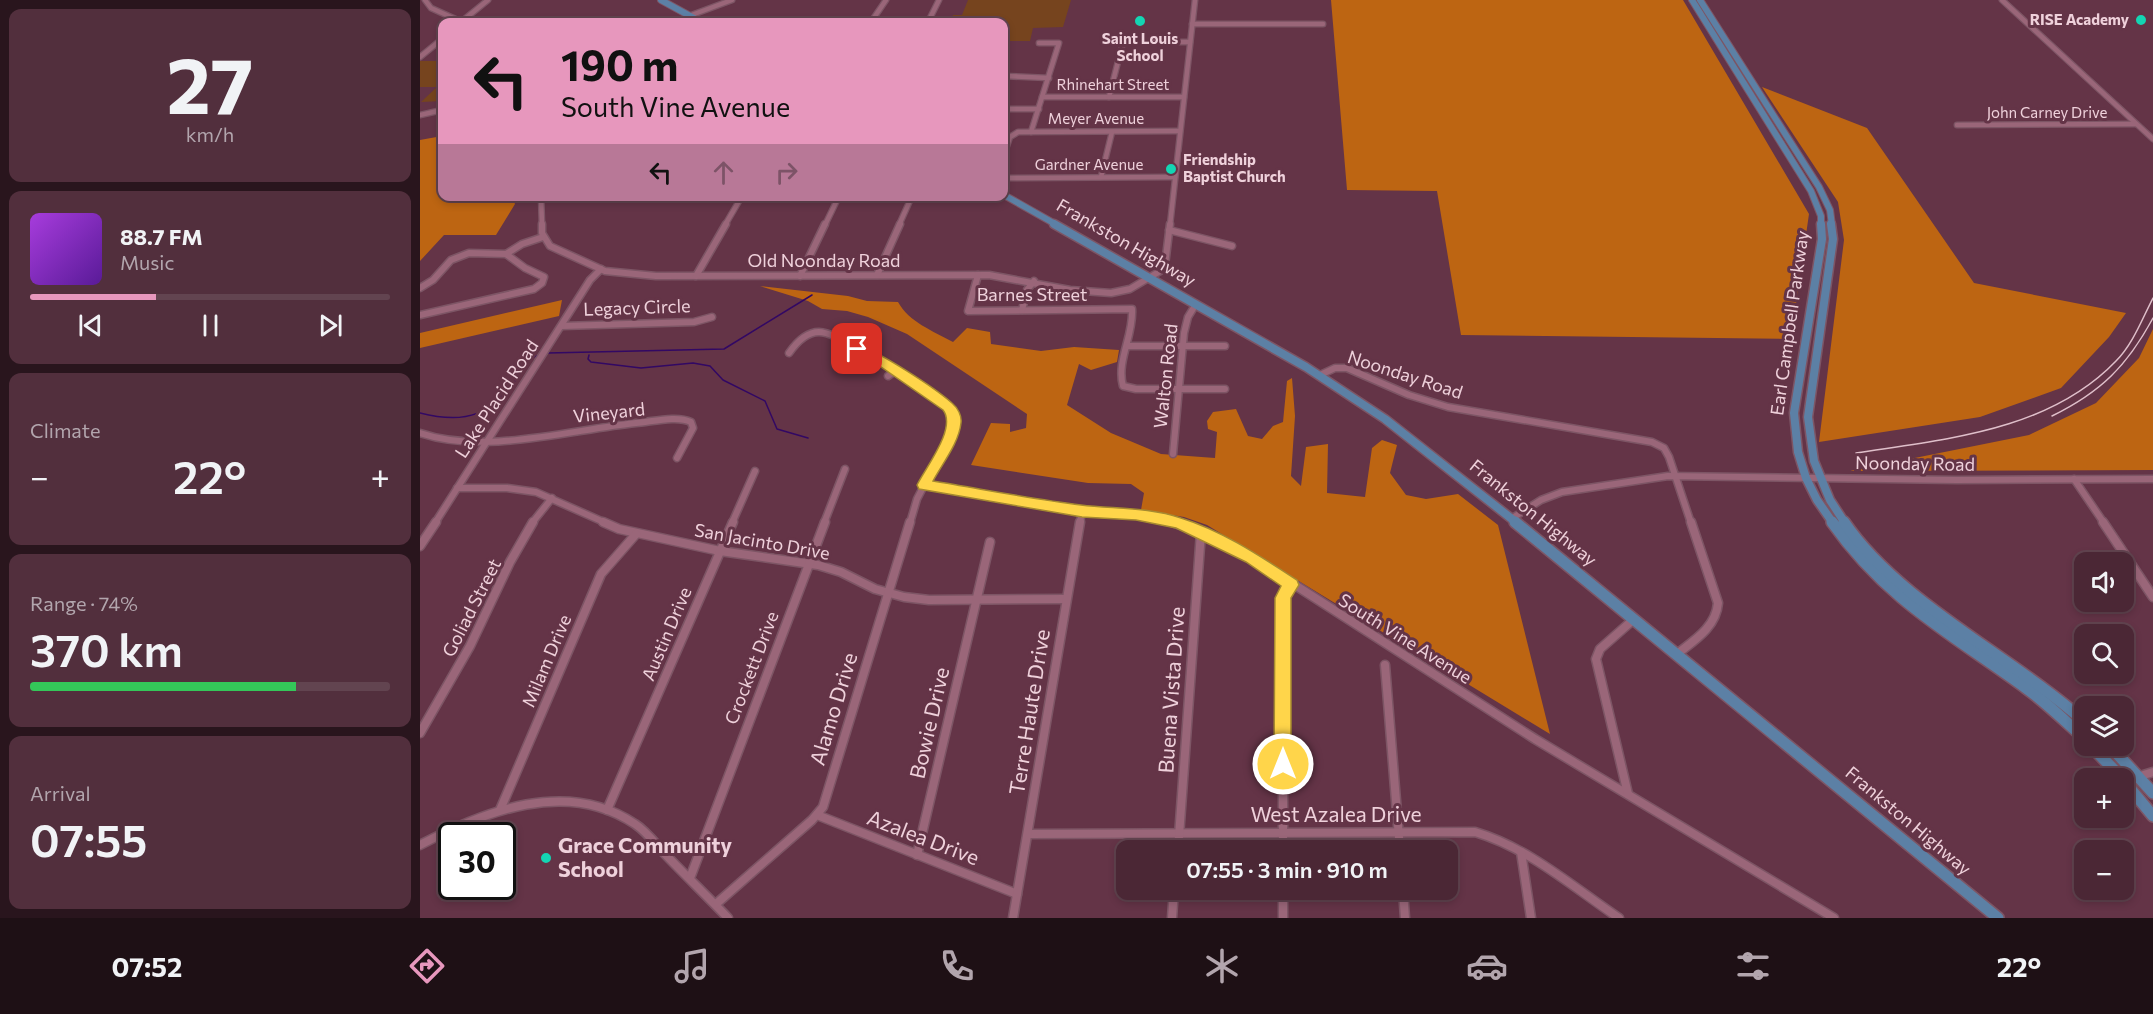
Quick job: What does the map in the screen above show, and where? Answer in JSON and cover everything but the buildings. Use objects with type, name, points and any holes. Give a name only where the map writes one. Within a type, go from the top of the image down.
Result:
[{"type":"main road","points":[[661,0],[693,18]]},
{"type":"main road","name":"Earl Campbell Parkway","points":[[1692,0],[1717,33],[1824,197],[1832,217],[1833,239],[1808,426],[1811,448],[1820,478],[1843,519],[1868,551],[1907,589],[1951,623],[2028,674],[2074,713]]},
{"type":"main road","name":"Earl Campbell Parkway","points":[[1700,0],[1717,33],[1814,196],[1821,216],[1822,234],[1794,413],[1797,445],[1806,478],[1826,516],[1859,558],[1896,595],[1944,632],[2028,689],[2074,729]]},
{"type":"main road","points":[[1814,196],[1824,197]]},
{"type":"main road","name":"Frankston Highway","points":[[1008,197],[1320,375],[1403,432],[1998,918]]},
{"type":"main road","points":[[1944,632],[1951,623]]},
{"type":"main road","points":[[2100,756],[2112,768]]},
{"type":"main road","points":[[2120,756],[2153,793]]},
{"type":"main road","points":[[2134,793],[2153,816]]},
{"type":"street","points":[[425,0],[431,8],[453,18]]},
{"type":"street","points":[[467,18],[488,0]]},
{"type":"street","points":[[690,16],[732,0]]},
{"type":"street","points":[[874,18],[886,0]]},
{"type":"street","points":[[930,18],[939,0]]},
{"type":"street","points":[[1151,279],[1164,267],[1195,0]]},
{"type":"street","points":[[2002,0],[2153,138]]},
{"type":"street","points":[[1192,24],[1323,24]]},
{"type":"street","points":[[420,57],[438,42]]},
{"type":"street","points":[[1109,97],[1123,42],[1190,42]]},
{"type":"street","points":[[1031,132],[1059,43],[1040,43]]},
{"type":"street","points":[[1008,76],[1049,78]]},
{"type":"street","name":"Rhinehart Street","points":[[1042,97],[1184,97]]},
{"type":"street","name":"Rhinehart Street","points":[[1008,109],[1039,109]]},
{"type":"street","points":[[420,116],[438,111]]},
{"type":"street","name":"John Carney Drive","points":[[1958,125],[2136,124]]},
{"type":"street","name":"Meyer Avenue","points":[[1008,143],[1013,134],[1031,132],[1180,131]]},
{"type":"street","points":[[1101,177],[1112,132]]},
{"type":"street","name":"Gardner Avenue","points":[[1008,178],[1175,177]]},
{"type":"street","points":[[420,288],[430,282],[458,256],[506,254],[522,244],[543,237],[541,201]]},
{"type":"street","points":[[696,276],[738,201]]},
{"type":"street","points":[[800,276],[837,201]]},
{"type":"street","points":[[877,275],[910,201]]},
{"type":"street","points":[[1169,230],[1232,246]]},
{"type":"street","name":"Old Noonday Road","points":[[543,237],[554,248],[601,269],[639,276],[978,275],[1004,276],[1071,290],[1115,293],[1130,291],[1151,279]]},
{"type":"street","points":[[420,315],[529,290],[540,285],[543,280],[542,275],[525,268],[506,254]]},
{"type":"street","name":"Lake Placid Road","points":[[420,546],[590,280],[601,269]]},
{"type":"street","name":"Barnes Street","points":[[978,275],[968,310],[1132,309],[1128,346]]},
{"type":"street","points":[[1022,310],[1027,290],[1034,281]]},
{"type":"street","name":"Walton Road","points":[[1173,454],[1182,346],[1186,322],[1196,304]]},
{"type":"street","name":"Legacy Circle","points":[[562,326],[694,322],[712,317]]},
{"type":"street","points":[[789,353],[807,336],[822,332],[873,357],[895,371],[888,376]]},
{"type":"street","points":[[1225,389],[1179,387],[1137,389],[1123,386],[1120,380],[1128,346],[1226,346]]},
{"type":"street","name":"Noonday Road","points":[[1320,375],[1335,368],[1347,368],[1409,395],[1449,407],[1656,443],[1668,453],[1676,475]]},
{"type":"street","name":"Alamo Drive","points":[[716,904],[817,815],[824,802],[917,499],[952,434],[955,417],[948,406],[895,371]]},
{"type":"street","name":"Vineyard","points":[[489,440],[687,420],[691,422],[693,428],[677,458]]},
{"type":"street","points":[[420,433],[438,441],[489,440]]},
{"type":"street","name":"Crockett Drive","points":[[690,878],[845,469]]},
{"type":"street","name":"Austin Drive","points":[[608,810],[755,471]]},
{"type":"street","points":[[1676,475],[1686,512],[1712,578],[1719,608],[1708,627],[1677,654]]},
{"type":"street","name":"Noonday Road","points":[[1511,519],[1541,501],[1562,492],[1676,475],[1806,478],[2153,479]]},
{"type":"street","points":[[2074,479],[2153,597]]},
{"type":"street","name":"South Vine Avenue","points":[[924,485],[1082,511],[1145,516],[1178,522],[1202,532],[1251,558],[1535,739],[1834,918]]},
{"type":"street","name":"San Jacinto Drive","points":[[457,488],[507,488],[536,492],[602,522],[636,534],[720,551],[809,563],[836,570],[888,594],[921,599],[1066,599]]},
{"type":"street","name":"Goliad Street","points":[[420,733],[464,658],[528,530],[539,511],[552,498]]},
{"type":"street","name":"Terre Haute Drive","points":[[1013,918],[1082,511]]},
{"type":"street","name":"Buena Vista Drive","points":[[1179,840],[1202,532]]},
{"type":"street","name":"Milam Drive","points":[[500,810],[597,583],[606,568],[636,534]]},
{"type":"street","name":"Bowie Drive","points":[[917,855],[990,542]]},
{"type":"street","points":[[1283,840],[1283,598],[1291,585]]},
{"type":"street","points":[[1628,794],[1596,658],[1600,649],[1634,619]]},
{"type":"street","points":[[1385,665],[1399,840]]},
{"type":"street","points":[[2134,776],[2153,771]]},
{"type":"street","points":[[420,844],[464,822],[500,810],[529,804],[559,802],[584,804],[608,810],[637,825],[728,918]]},
{"type":"street","name":"Azalea Drive","points":[[817,815],[1017,894]]},
{"type":"street","name":"West Azalea Drive","points":[[1029,834],[1283,835],[1475,832],[1486,834],[1521,852],[1618,918]]},
{"type":"street","points":[[1521,852],[1531,918]]},
{"type":"street","points":[[1172,918],[1173,900]]},
{"type":"street","points":[[1283,900],[1283,918]]},
{"type":"street","points":[[1404,900],[1405,918]]},
{"type":"shaded area","points":[[968,0],[1071,0],[1063,27],[1033,28],[1030,41],[1008,41],[1008,18],[952,18],[953,15],[962,15]]},
{"type":"shaded area","points":[[1331,0],[1683,0],[1809,214],[1791,339],[1461,335],[1437,191],[1347,190]]},
{"type":"shaded area","points":[[420,61],[438,61],[438,101],[421,102],[437,87],[420,87]]},
{"type":"shaded area","points":[[1762,87],[1867,128],[1974,283],[2126,313],[2109,337],[2061,388],[1980,417],[1819,442],[1844,240],[1838,202]]},
{"type":"shaded area","points":[[438,137],[438,201],[514,201],[515,204],[496,235],[444,235],[420,261],[420,140]]},
{"type":"shaded area","points":[[760,286],[848,296],[867,301],[898,302],[915,321],[953,342],[967,328],[990,332],[991,344],[1041,351],[1074,347],[1119,350],[1117,362],[1091,370],[1079,364],[1067,405],[1111,433],[1161,454],[1215,458],[1217,432],[1208,429],[1207,421],[1213,412],[1236,409],[1248,436],[1262,439],[1273,426],[1283,422],[1287,381],[1292,378],[1295,416],[1291,476],[1301,486],[1306,447],[1328,444],[1327,493],[1365,497],[1372,448],[1382,440],[1397,445],[1390,473],[1406,495],[1426,499],[1458,494],[1498,525],[1550,734],[1207,525],[1184,517],[1141,510],[1144,493],[1131,484],[1088,483],[971,465],[991,423],[1010,424],[1010,432],[1026,428],[1027,414],[907,334],[868,317],[847,311],[822,309],[808,301]]},
{"type":"shaded area","points":[[562,300],[559,316],[420,348],[420,333]]},
{"type":"shaded area","points":[[2153,329],[2153,470],[1850,471],[2029,435],[2096,403],[2139,358]]},
{"type":"waterway","points":[[548,353],[724,349],[812,295]]},
{"type":"waterway","points":[[420,413],[452,418],[465,417],[488,408],[510,388],[530,360],[539,355]]},
{"type":"waterway","points":[[589,355],[588,359],[591,362],[641,368],[693,363],[710,366],[723,380],[765,401],[777,429],[808,438]]},
{"type":"railway","points":[[1856,453],[1925,443],[1995,428],[2060,403],[2089,384],[2116,361],[2132,339],[2153,298]]},
{"type":"railway","points":[[2052,416],[2085,397],[2111,376],[2123,364],[2153,318]]},
{"type":"place","name":"RISE Academy","points":[[2141,20]]},
{"type":"place","name":"Saint Louis School","points":[[1140,21]]},
{"type":"place","name":"Friendship Baptist Church","points":[[1171,169]]},
{"type":"place","name":"Grace Community School","points":[[546,858]]},
{"type":"route","points":[[857,349],[882,362],[948,406],[954,414],[952,434],[924,485],[1082,511],[1136,515],[1178,522],[1259,562],[1291,585],[1283,598],[1283,764]]}]
